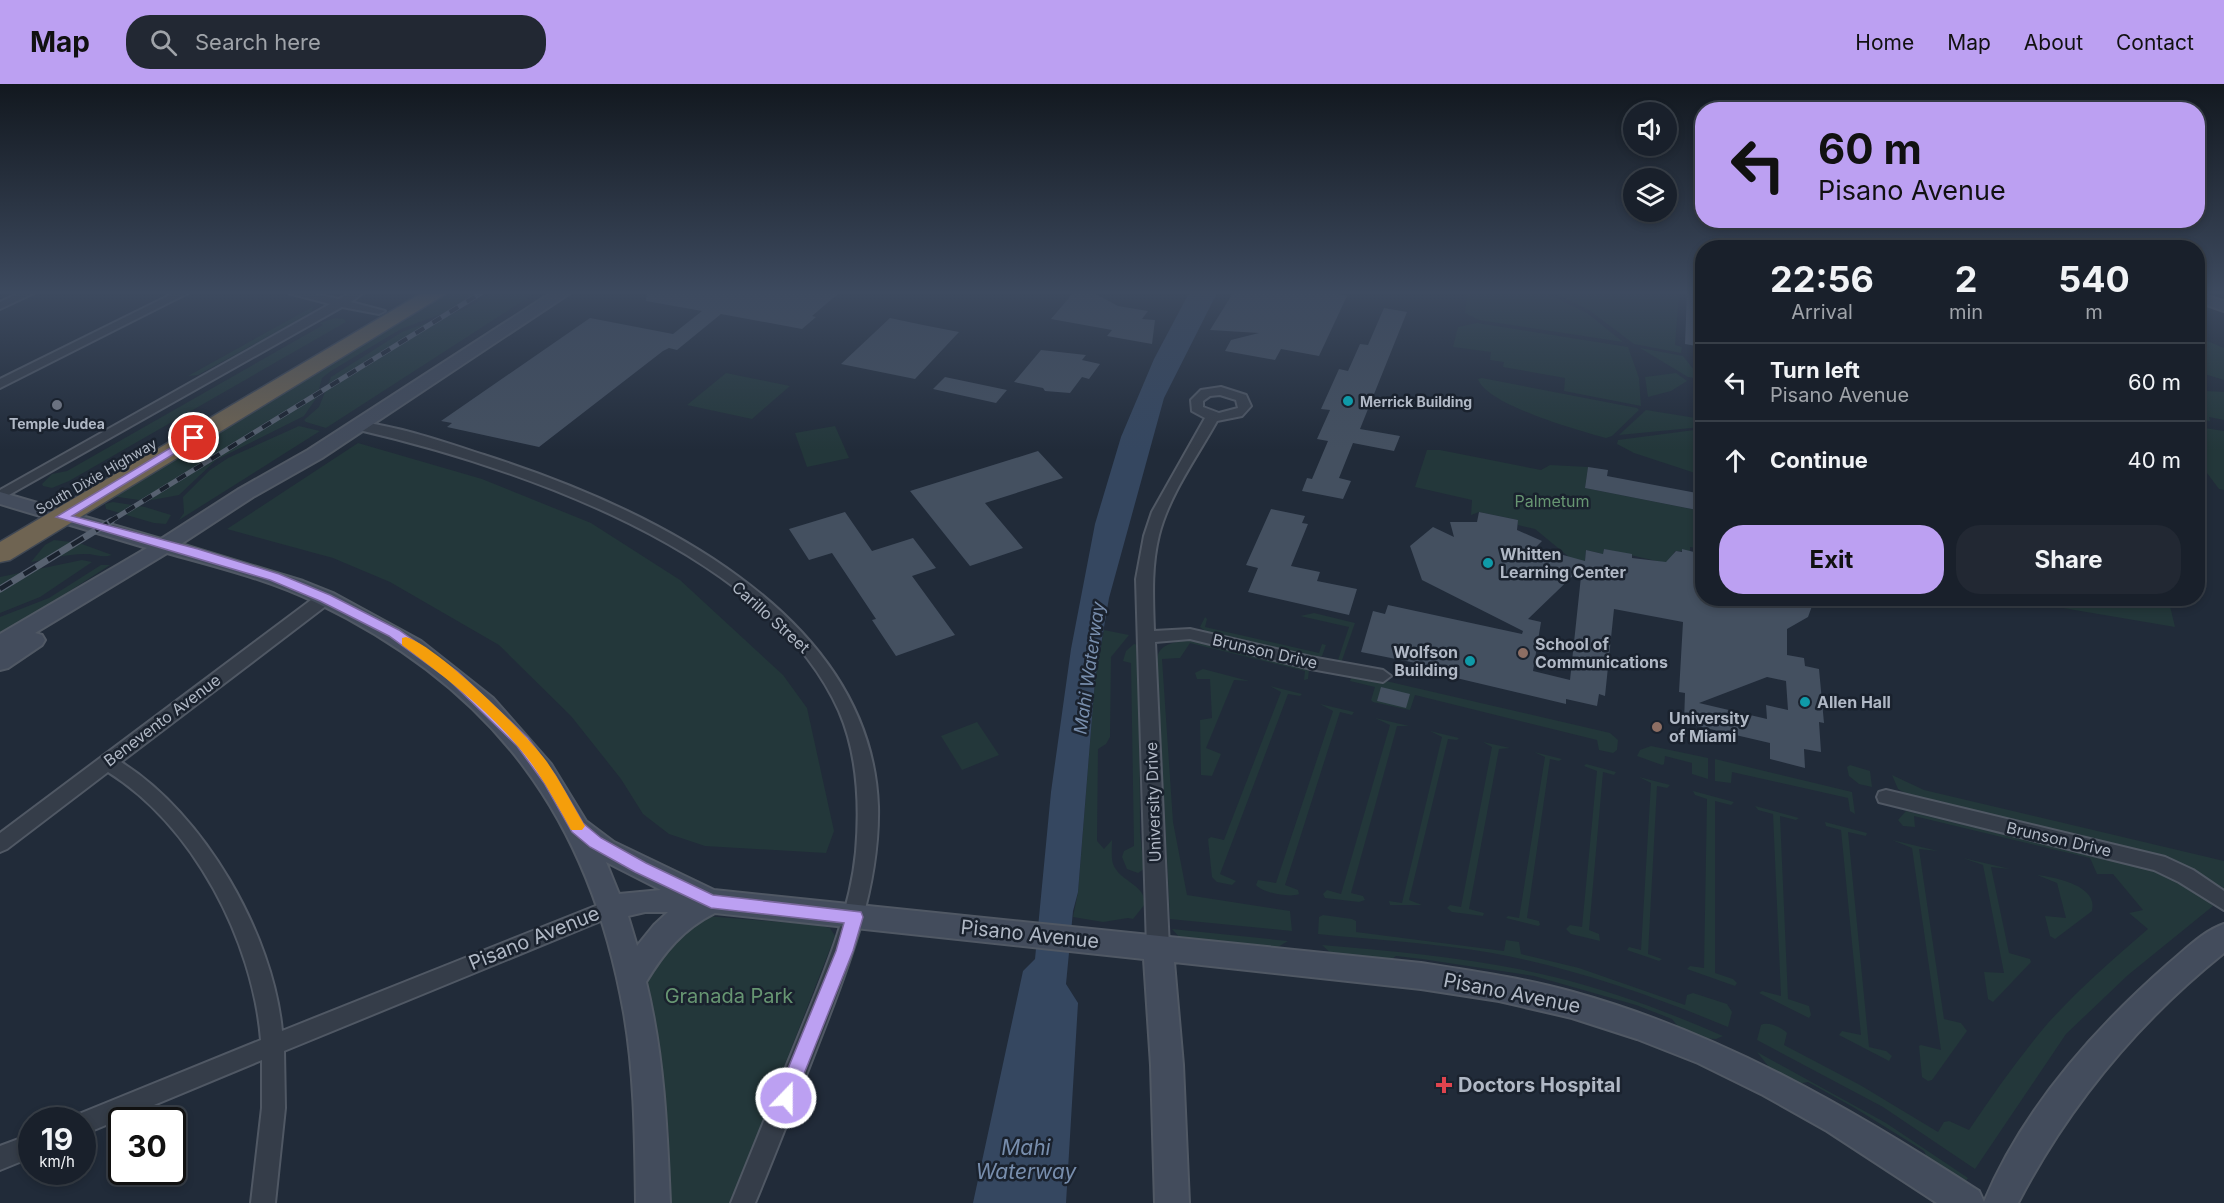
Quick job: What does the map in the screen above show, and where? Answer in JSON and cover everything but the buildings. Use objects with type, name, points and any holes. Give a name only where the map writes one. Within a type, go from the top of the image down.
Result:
[{"type":"highway","name":"South Dixie Highway","points":[[0,554],[50,513],[323,345]]},
{"type":"highway","name":"South Dixie Highway","points":[[0,531],[50,513],[349,345]]},
{"type":"street","points":[[0,384],[78,345]]},
{"type":"street","points":[[0,497],[268,345]]},
{"type":"street","points":[[277,473],[301,449],[469,345]]},
{"type":"street","points":[[0,644],[40,618],[87,595],[277,473],[315,454],[360,426],[477,345]]},
{"type":"street","name":"University Drive","points":[[1172,1203],[1167,1075],[1158,948],[1144,579],[1151,536],[1159,512],[1214,416]]},
{"type":"street","points":[[315,440],[360,426]]},
{"type":"street","name":"Carillo Street","points":[[360,426],[372,427],[507,466],[614,509],[681,546],[720,572],[789,630],[810,651],[833,684],[852,725],[863,762],[868,822],[867,849],[855,917],[844,951],[744,1203]]},
{"type":"street","points":[[0,497],[252,570],[325,598],[394,633],[484,702],[541,766],[578,828],[613,907],[632,979],[650,1092],[653,1203]]},
{"type":"street","points":[[0,662],[58,625],[87,595]]},
{"type":"street","name":"Benevento Avenue","points":[[0,844],[325,598]]},
{"type":"street","name":"Brunson Drive","points":[[1146,636],[1190,634],[1311,663],[1383,676]]},
{"type":"street","points":[[107,762],[125,773],[173,817],[232,902],[260,966],[268,997],[273,1046],[274,1103],[263,1203]]},
{"type":"street","name":"Brunson Drive","points":[[1886,797],[2158,864],[2186,876],[2224,902]]},
{"type":"street","points":[[578,828],[605,849],[711,901]]},
{"type":"street","name":"Pisano Avenue","points":[[96,1118],[558,927],[613,907],[645,901],[711,901],[1460,980],[1532,993],[1604,1013],[1708,1052],[1794,1093],[1854,1128],[1967,1203]]},
{"type":"street","points":[[632,979],[649,950],[675,921],[711,901]]},
{"type":"street","points":[[2000,1203],[2039,1136],[2096,1054],[2157,990],[2224,936]]},
{"type":"street","points":[[0,1158],[18,1151]]},
{"type":"green space","points":[[243,345],[252,345],[198,375],[188,376]]},
{"type":"green space","points":[[288,345],[306,345],[69,481],[52,488],[43,486],[42,484],[52,474],[67,471]]},
{"type":"green space","points":[[361,345],[374,345],[322,378],[317,397],[304,416],[216,460],[179,495],[146,501],[111,496]]},
{"type":"green space","points":[[381,345],[454,345],[326,428],[306,422],[304,420],[319,407],[331,377]]},
{"type":"green space","points":[[1640,345],[1676,345],[1682,347],[1681,353]]},
{"type":"green space","points":[[2205,345],[2224,348],[2224,380],[2205,374]]},
{"type":"green space","points":[[1453,347],[1628,347],[1639,378],[1641,406],[1564,391],[1565,378],[1503,367],[1504,362],[1490,360],[1491,352]]},
{"type":"green space","points":[[1640,348],[1683,356],[1695,371],[1695,377],[1688,377]]},
{"type":"green space","points":[[726,373],[790,386],[752,419],[687,405]]},
{"type":"green space","points":[[1676,373],[1687,381],[1671,391],[1648,397],[1645,377]]},
{"type":"green space","points":[[1478,379],[1639,410],[1612,436],[1606,438],[1515,407],[1485,389]]},
{"type":"green space","points":[[2205,391],[2224,392],[2224,420],[2209,417],[2210,421],[2205,420]]},
{"type":"green space","points":[[1646,410],[1695,418],[1695,428],[1619,435]]},
{"type":"green space","points":[[299,426],[320,431],[179,520],[184,513],[183,497],[210,470],[228,458]]},
{"type":"green space","points":[[835,426],[849,458],[807,467],[795,433]]},
{"type":"green space","points":[[2205,428],[2224,431],[2224,490],[2219,489],[2205,470]]},
{"type":"green space","points":[[1695,430],[1695,473],[1634,453],[1617,444],[1618,440]]},
{"type":"green space","points":[[358,443],[482,479],[591,523],[680,580],[783,675],[807,708],[834,831],[826,853],[705,846],[669,834],[643,814],[621,779],[571,716],[499,645],[390,582],[333,558],[227,529]]},
{"type":"green space","name":"Palmetum","points":[[1427,450],[1440,450],[1541,470],[1550,465],[1588,467],[1585,488],[1695,510],[1695,548],[1690,547],[1690,551],[1675,551],[1671,558],[1674,565],[1604,549],[1603,554],[1586,550],[1585,561],[1576,559],[1575,562],[1535,529],[1518,525],[1518,520],[1479,512],[1471,515],[1472,500],[1415,487]]},
{"type":"green space","points":[[113,502],[145,507],[171,515],[166,524],[154,523],[106,509],[105,504]]},
{"type":"green space","points":[[54,540],[79,543],[112,555],[74,554],[31,562],[45,545]]},
{"type":"green space","points":[[82,560],[92,562],[40,597],[0,613],[0,577]]},
{"type":"green space","points":[[101,565],[110,565],[0,636],[0,617],[49,598]]},
{"type":"green space","points":[[2051,606],[2170,606],[2175,627]]},
{"type":"green space","points":[[1314,613],[1355,623],[1341,663],[1338,660],[1349,627],[1300,616]]},
{"type":"green space","points":[[1205,617],[1207,619],[1205,627],[1319,653],[1322,644],[1326,645],[1322,656],[1313,657],[1205,631],[1200,627]]},
{"type":"green space","points":[[1104,630],[1129,635],[1111,657],[1110,737],[1106,744],[1098,749],[1097,841],[1104,849],[1112,840],[1113,864],[1116,870],[1137,887],[1144,897],[1145,904],[1133,919],[1103,922],[1073,917],[1078,892],[1095,680]]},
{"type":"green space","points":[[1185,640],[1196,640],[1309,670],[1308,679],[1304,680],[1305,671],[1190,643],[1180,658],[1162,659],[1173,822],[1187,895],[1290,911],[1292,931],[1170,919],[1157,660],[1163,647]]},
{"type":"green space","points":[[1134,644],[1139,645],[1140,833],[1144,869],[1138,873],[1127,869],[1122,857],[1124,851],[1134,846],[1131,663],[1123,661],[1126,651]]},
{"type":"green space","points":[[1203,669],[1249,681],[1234,680],[1206,748],[1221,754],[1212,776],[1201,775],[1200,720],[1212,718],[1210,679],[1197,679],[1195,673]]},
{"type":"green space","points":[[1360,675],[1610,733],[1618,740],[1617,750],[1613,753],[1599,750],[1597,740],[1415,695],[1410,710],[1373,702],[1371,700],[1375,687],[1350,681],[1352,676]]},
{"type":"green space","points":[[1270,686],[1302,694],[1300,696],[1288,694],[1220,874],[1236,881],[1232,885],[1217,882],[1212,877],[1208,839],[1211,837],[1224,840],[1281,692]]},
{"type":"green space","points":[[1320,704],[1354,712],[1352,715],[1340,712],[1285,885],[1298,890],[1299,894],[1283,895],[1256,885],[1258,880],[1276,883],[1333,711]]},
{"type":"green space","points":[[1375,718],[1409,726],[1397,726],[1351,893],[1363,896],[1365,900],[1359,902],[1325,898],[1323,894],[1327,890],[1341,894],[1390,725]]},
{"type":"green space","points":[[977,722],[999,755],[962,770],[941,736]]},
{"type":"green space","points":[[1430,731],[1459,738],[1457,740],[1448,739],[1409,900],[1422,905],[1390,905],[1389,901],[1402,903],[1442,737]]},
{"type":"green space","points":[[1483,742],[1510,748],[1499,749],[1469,909],[1484,913],[1483,916],[1452,912],[1447,908],[1450,905],[1461,907],[1492,747]]},
{"type":"green space","points":[[1651,746],[1708,758],[1708,779],[1692,774],[1692,763],[1665,756],[1662,765],[1637,756],[1640,750]]},
{"type":"green space","points":[[1534,752],[1562,759],[1559,761],[1550,759],[1527,918],[1539,921],[1538,926],[1506,918],[1508,916],[1519,918],[1545,757]]},
{"type":"green space","points":[[1715,759],[1852,792],[1855,814],[1850,811],[1848,798],[1732,772],[1731,783],[1715,781]]},
{"type":"green space","points":[[1586,764],[1616,772],[1614,775],[1603,772],[1589,930],[1599,934],[1600,941],[1571,934],[1566,929],[1570,925],[1582,927],[1597,771],[1584,766]]},
{"type":"green space","points":[[1850,765],[1870,771],[1872,787],[1859,784],[1849,776],[1847,767]]},
{"type":"green space","points":[[1892,775],[1924,790],[2224,861],[2224,891],[2177,862],[2149,853],[1912,797],[1898,789]]},
{"type":"green space","points":[[1639,777],[1670,785],[1667,788],[1657,786],[1648,954],[1662,959],[1659,961],[1627,950],[1629,947],[1641,950],[1651,783]]},
{"type":"green space","points":[[1693,791],[1734,802],[1731,805],[1715,801],[1715,973],[1733,979],[1737,983],[1735,986],[1687,969],[1690,966],[1704,968],[1707,799],[1695,795]]},
{"type":"green space","points":[[1755,806],[1799,818],[1796,820],[1780,816],[1788,999],[1809,1006],[1811,1015],[1809,1018],[1759,993],[1762,991],[1781,996],[1773,814],[1758,810]]},
{"type":"green space","points":[[1906,811],[2162,873],[2197,891],[2213,906],[2128,975],[2066,1034],[1975,1169],[1883,1107],[1757,1040],[1761,1025],[1771,1024],[1782,1029],[1787,1033],[1784,1045],[1860,1085],[1938,1132],[1944,1122],[1949,1121],[1969,1130],[2007,1075],[2048,1023],[2096,974],[2148,929],[2129,913],[2143,910],[2113,874],[2097,874],[2090,858],[1914,816],[1915,827],[1903,826],[1898,820]]},
{"type":"green space","points":[[1825,822],[1867,833],[1866,836],[1848,832],[1869,1047],[1886,1051],[1892,1056],[1889,1061],[1839,1035],[1842,1031],[1861,1035],[1841,830],[1826,826]]},
{"type":"green space","points":[[1892,840],[1938,851],[1919,849],[1944,1019],[1961,1023],[1967,1031],[1932,1080],[1928,1081],[1922,1077],[1919,1046],[1941,1050],[1912,848]]},
{"type":"green space","points":[[1963,858],[2010,869],[1991,867],[2009,953],[2030,959],[2031,962],[1993,1002],[1988,999],[1984,972],[2004,973],[1983,865]]},
{"type":"green space","points":[[2037,875],[2074,884],[2089,895],[2092,902],[2092,911],[2055,939],[2050,936],[2045,916],[2066,918],[2057,883]]},
{"type":"green space","points":[[1323,915],[1356,921],[1356,932],[1504,951],[1506,940],[1519,942],[1521,954],[1579,968],[1685,1005],[1687,995],[1693,993],[1727,1004],[1732,1012],[1728,1027],[1612,984],[1522,959],[1449,947],[1318,934],[1319,917]]},
{"type":"green space","name":"Granada Park","points":[[706,916],[818,925],[830,928],[835,936],[731,1203],[669,1203],[669,1137],[647,975],[660,952]]},
{"type":"green space","points":[[1172,929],[1288,941],[1273,950],[1181,939]]},
{"type":"green space","points":[[1322,945],[1438,956],[1525,970],[1618,995],[1723,1036],[1716,1039],[1700,1038],[1680,1029],[1672,1019],[1636,1005],[1534,976],[1396,956],[1387,962],[1334,956]]},
{"type":"green space","points":[[1757,1052],[1886,1123],[1968,1178],[1963,1186],[1932,1167],[1924,1151],[1808,1082],[1797,1084],[1773,1072]]},
{"type":"water","name":"Mahi Waterway","points":[[1161,345],[1191,345],[1164,398],[1109,598],[1095,680],[1078,892],[1073,911],[1066,984],[1078,1003],[1066,1203],[973,1203],[1023,971],[1035,959],[1051,792],[1071,649],[1095,524],[1121,437]]},
{"type":"railway","points":[[109,522],[396,345]]},
{"type":"railway","points":[[0,589],[111,521]]},
{"type":"slow traffic","points":[[406,642],[484,702],[522,742],[541,766],[577,826]]},
{"type":"place","name":"Merrick Building","points":[[1348,401]]},
{"type":"place","name":"Temple Judea","points":[[57,405]]},
{"type":"place","name":"Whitten Learning Center","points":[[1488,563]]},
{"type":"place","name":"School of Communications","points":[[1523,653]]},
{"type":"place","name":"Wolfson Building","points":[[1470,661]]},
{"type":"place","name":"Allen Hall","points":[[1805,702]]},
{"type":"place","name":"University of Miami","points":[[1657,727]]},
{"type":"place","name":"Doctors Hospital","points":[[1444,1085]]},
{"type":"route","points":[[194,438],[62,517],[194,552],[274,577],[325,598],[394,633],[484,702],[522,742],[550,779],[578,828],[595,843],[640,868],[711,901],[855,917],[844,951],[786,1098]]}]
